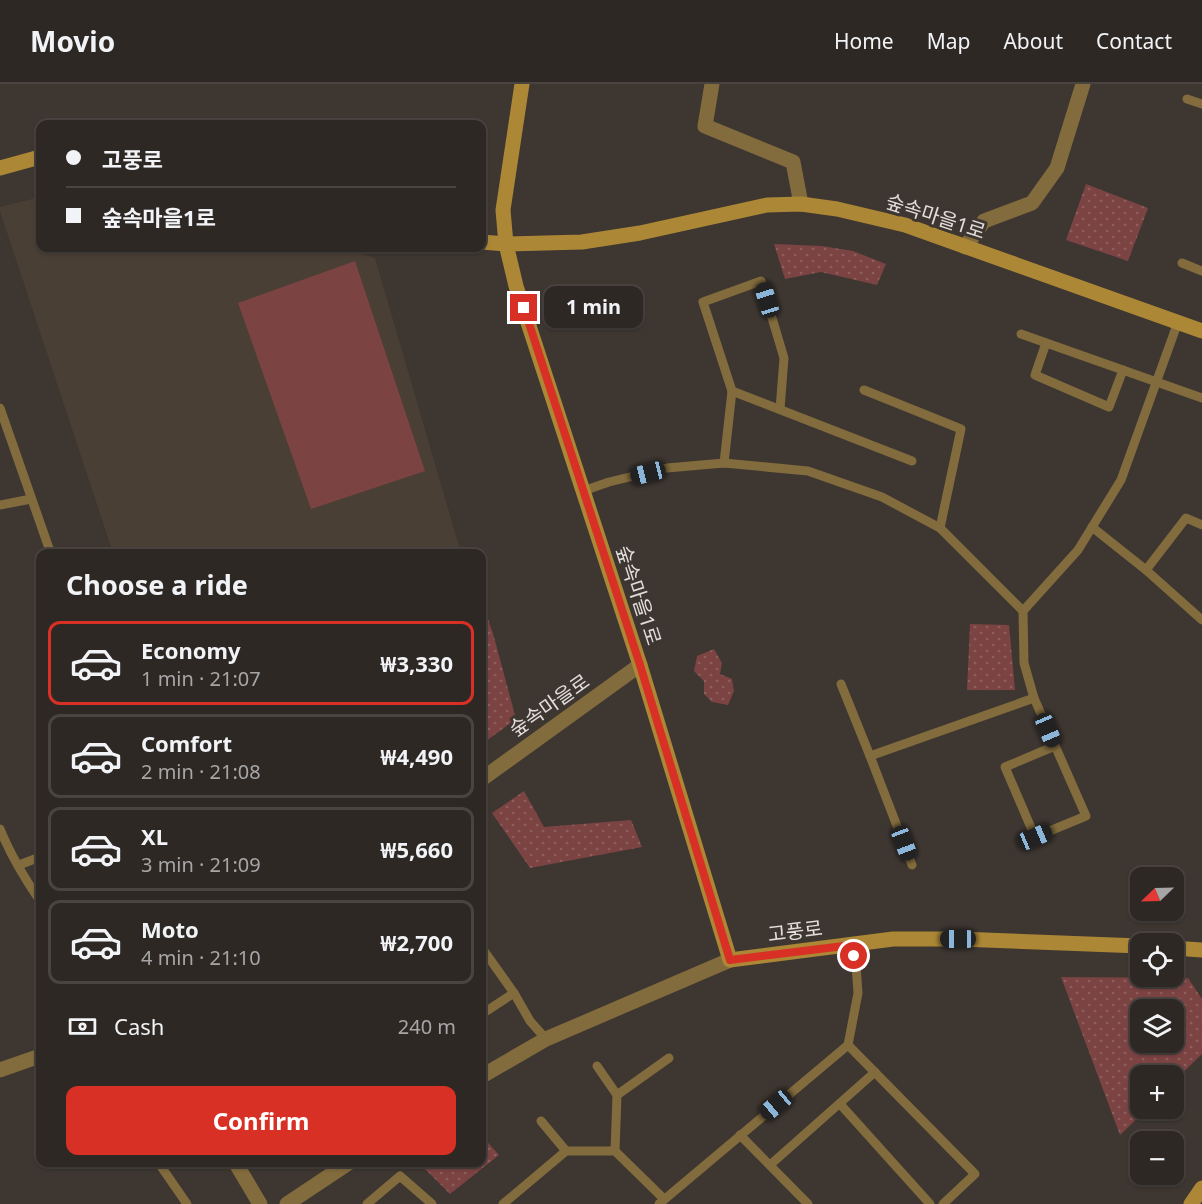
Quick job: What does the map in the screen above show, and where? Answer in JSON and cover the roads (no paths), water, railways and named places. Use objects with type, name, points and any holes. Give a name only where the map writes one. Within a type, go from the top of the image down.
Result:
[{"type":"street","name":"숲속마을1로","points":[[522,84],[503,210],[506,244],[516,286],[640,665],[730,960]]},
{"type":"street","points":[[712,84],[705,126],[793,162],[801,204]]},
{"type":"street","points":[[965,247],[984,220],[1032,203],[1057,168],[1083,84]]},
{"type":"street","points":[[0,168],[36,158]]},
{"type":"street","name":"숲속마을1로","points":[[486,242],[582,242],[767,205],[801,204],[905,225],[1202,332]]},
{"type":"street","name":"숲속마을로","points":[[486,776],[640,665]]},
{"type":"street","name":"고풍로","points":[[486,1074],[546,1039],[730,960],[893,939],[958,939],[1130,946]]},
{"type":"street","points":[[1184,949],[1202,950]]},
{"type":"street","points":[[0,1070],[36,1057]]},
{"type":"street","points":[[238,1167],[260,1204]]},
{"type":"street","points":[[287,1204],[342,1167]]},
{"type":"street","points":[[1191,1204],[1202,1188]]},
{"type":"lane","points":[[1187,99],[1202,104]]},
{"type":"lane","points":[[1182,263],[1202,271]]},
{"type":"lane","points":[[724,463],[732,391],[703,302],[761,281],[784,358],[780,409]]},
{"type":"lane","points":[[1055,746],[1005,767],[1035,837],[1086,816],[1034,698],[1024,663],[1023,611],[1078,550],[1121,480],[1178,322]]},
{"type":"lane","points":[[1021,334],[1202,398]]},
{"type":"lane","points":[[1046,343],[1035,375],[1109,407],[1123,370]]},
{"type":"lane","points":[[864,390],[961,429],[940,528]]},
{"type":"lane","points":[[732,391],[912,460]]},
{"type":"lane","points":[[0,408],[49,549]]},
{"type":"lane","points":[[583,491],[667,468],[724,463],[808,471],[882,497],[940,528],[1023,611]]},
{"type":"lane","points":[[0,505],[31,499]]},
{"type":"lane","points":[[1146,570],[1186,518],[1202,525]]},
{"type":"lane","points":[[1092,527],[1146,570],[1202,620]]},
{"type":"lane","points":[[841,684],[912,864]]},
{"type":"lane","points":[[870,756],[1034,698]]},
{"type":"lane","points":[[0,829],[6,844],[36,894]]},
{"type":"lane","points":[[19,865],[36,859]]},
{"type":"lane","points":[[597,1066],[617,1095],[615,1151],[661,1201],[848,1045],[858,993],[852,945]]},
{"type":"lane","points":[[486,954],[514,993],[530,1021],[546,1039]]},
{"type":"lane","points":[[486,1011],[514,993]]},
{"type":"lane","points":[[848,1045],[975,1174],[943,1204]]},
{"type":"lane","points":[[617,1095],[669,1058]]},
{"type":"lane","points":[[770,1165],[875,1072]]},
{"type":"lane","points":[[840,1104],[930,1204]]},
{"type":"lane","points":[[541,1121],[566,1151]]},
{"type":"lane","points":[[740,1135],[808,1204]]},
{"type":"lane","points":[[502,1204],[566,1151],[615,1151]]},
{"type":"lane","points":[[161,1167],[187,1204]]},
{"type":"lane","points":[[367,1204],[400,1176],[432,1204]]}]
